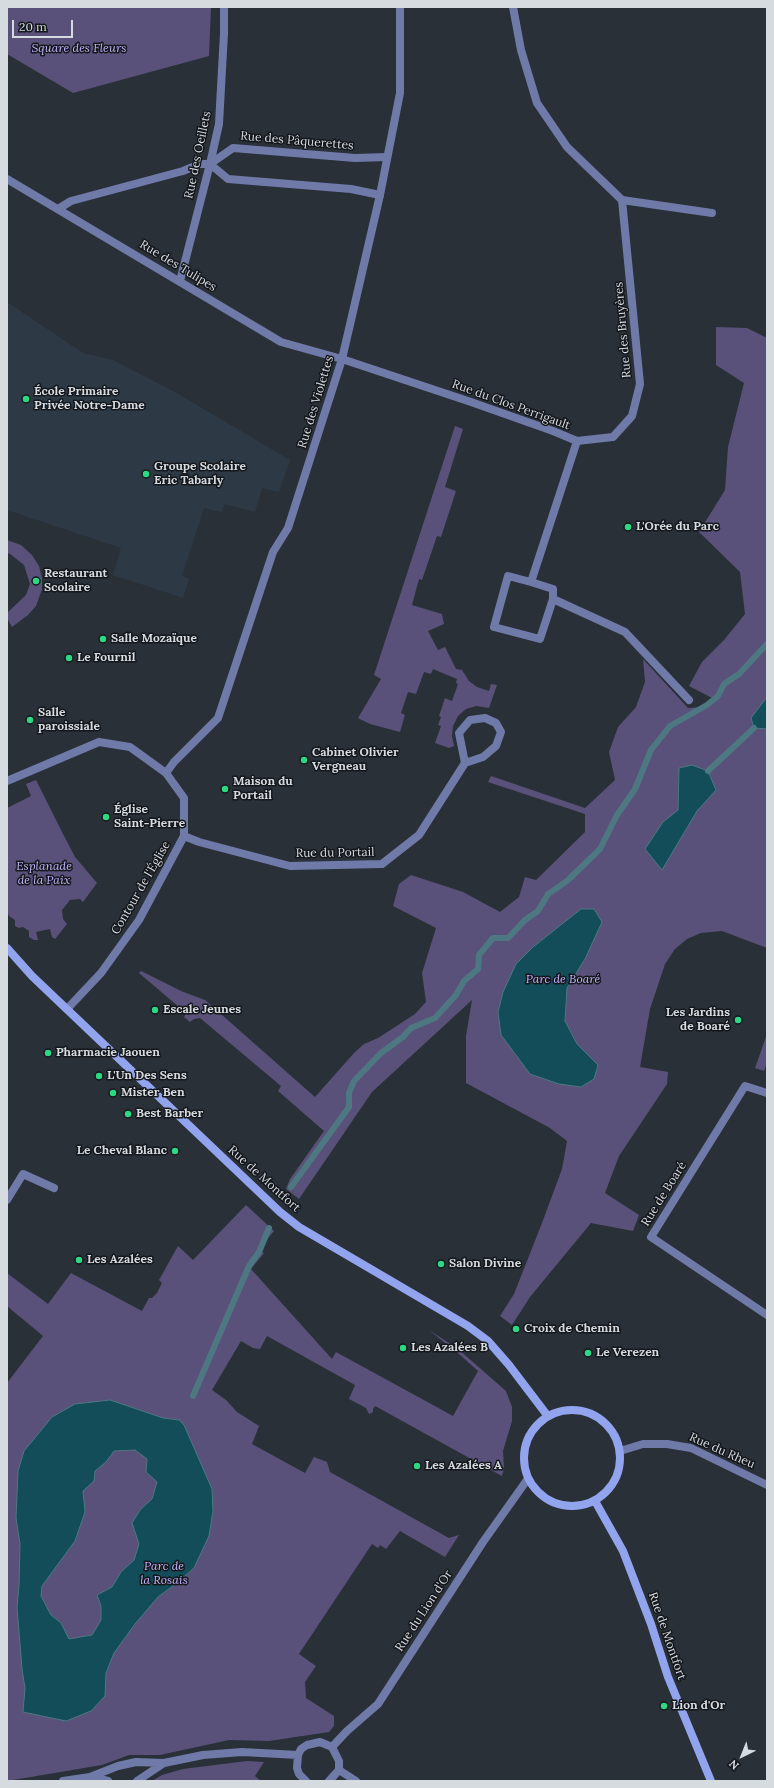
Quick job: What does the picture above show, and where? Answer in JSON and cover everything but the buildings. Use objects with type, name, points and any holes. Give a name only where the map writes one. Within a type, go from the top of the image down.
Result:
[{"type":"main road","name":"Rue de Montfort","points":[[7,948],[20,963],[68,1008],[99,1040],[280,1212],[299,1227],[468,1326],[488,1341],[509,1365],[547,1416]]},
{"type":"main road","name":"Rue de Montfort","points":[[7,958],[20,963]]},
{"type":"main road","points":[[565,1410],[584,1411],[601,1419],[613,1433],[620,1451],[619,1470],[610,1488],[595,1501],[578,1506],[559,1505],[542,1497],[527,1480],[523,1467],[524,1447],[532,1429],[547,1416],[565,1410]]},
{"type":"main road","name":"Rue de Montfort","points":[[595,1501],[623,1551],[651,1624],[668,1677],[710,1781]]},
{"type":"street","name":"Rue des Oeillets","points":[[180,281],[219,124],[224,7]]},
{"type":"street","name":"Rue des Violettes","points":[[166,773],[174,762],[218,718],[273,552],[288,528],[342,359],[380,195],[400,93],[400,7]]},
{"type":"street","points":[[513,7],[521,50],[537,103],[567,146],[622,200],[712,212]]},
{"type":"street","name":"Rue des Pâquerettes","points":[[58,209],[71,201],[183,171],[200,164],[210,164],[233,148],[355,158],[387,157]]},
{"type":"street","points":[[210,164],[228,179],[351,189],[380,195]]},
{"type":"street","name":"Rue des Tulipes","points":[[7,179],[280,342],[342,359]]},
{"type":"street","name":"Rue des Bruyères","points":[[577,442],[613,437],[632,416],[640,384],[622,200]]},
{"type":"street","name":"Rue du Clos Perrigault","points":[[342,359],[546,428],[577,442],[531,582]]},
{"type":"street","points":[[508,576],[531,582],[554,589],[553,599],[540,639],[494,627],[508,576]]},
{"type":"street","points":[[553,599],[625,632],[689,700]]},
{"type":"street","points":[[485,718],[496,723],[501,732],[496,746],[483,756],[465,763],[459,733],[470,720],[485,718]]},
{"type":"street","name":"Contour de l'Église","points":[[7,781],[98,742],[130,747],[166,773],[184,798],[184,836],[133,930],[101,973],[68,1008]]},
{"type":"street","name":"Rue du Portail","points":[[184,836],[199,842],[290,866],[382,864],[419,834],[465,763]]},
{"type":"street","name":"Rue de Boaré","points":[[767,1093],[745,1086],[651,1237],[767,1315]]},
{"type":"street","points":[[7,1200],[23,1174],[54,1188]]},
{"type":"street","name":"Rue du Rheu","points":[[620,1451],[643,1444],[667,1444],[691,1448],[767,1485]]},
{"type":"street","name":"Rue du Lion d'Or","points":[[332,1747],[347,1731],[378,1704],[483,1542],[527,1480]]},
{"type":"street","points":[[303,1780],[297,1768],[298,1755],[301,1749],[313,1742],[320,1742],[332,1747],[339,1761],[339,1770],[329,1781]]},
{"type":"street","points":[[63,1781],[90,1777],[127,1763],[136,1762],[164,1763],[202,1755],[242,1752],[298,1755]]},
{"type":"street","points":[[137,1781],[164,1763]]},
{"type":"street","points":[[339,1770],[356,1781]]},
{"type":"street","points":[[90,1777],[108,1781]]},
{"type":"shaded area","name":"Groupe Scolaire Eric Tabarly","points":[[7,302],[83,353],[113,360],[175,392],[290,460],[279,492],[262,488],[255,512],[225,504],[222,512],[204,508],[182,576],[189,579],[183,598],[113,575],[121,548],[7,510]]},
{"type":"green space","name":"Square des Fleurs","points":[[7,7],[211,7],[209,56],[73,93],[7,54]]},
{"type":"green space","name":"Parc de Boaré","points":[[716,327],[747,328],[767,338],[767,948],[722,931],[701,933],[687,939],[675,949],[665,964],[650,1009],[640,1067],[668,1072],[667,1084],[619,1156],[605,1193],[639,1215],[633,1231],[591,1223],[530,1297],[512,1325],[500,1316],[514,1294],[542,1223],[562,1169],[567,1141],[550,1128],[466,1083],[466,1036],[472,1000],[372,1092],[299,1199],[286,1189],[290,1179],[324,1131],[278,1091],[281,1086],[200,1018],[194,1019],[190,1022],[184,1017],[186,1013],[139,973],[141,971],[181,991],[205,1000],[315,1097],[354,1053],[364,1044],[378,1038],[415,1014],[426,1002],[422,973],[436,928],[393,906],[399,884],[411,875],[463,892],[500,912],[519,897],[525,877],[536,880],[585,832],[585,814],[488,782],[491,776],[585,808],[615,780],[609,752],[618,727],[636,707],[645,682],[643,659],[688,708],[703,707],[714,699],[689,686],[702,662],[724,640],[745,614],[740,572],[699,532],[725,490],[728,447],[744,383],[716,365]]},
{"type":"green space","points":[[455,426],[463,429],[445,487],[456,491],[441,537],[437,536],[422,580],[419,579],[412,605],[442,614],[444,624],[428,631],[438,650],[445,647],[456,669],[462,670],[469,681],[477,687],[489,691],[491,684],[497,685],[489,708],[476,706],[466,709],[458,716],[453,726],[452,736],[454,746],[449,748],[435,743],[441,726],[438,725],[441,717],[439,716],[445,698],[452,701],[458,684],[456,683],[457,679],[433,669],[431,674],[424,672],[416,694],[408,692],[401,713],[405,715],[400,732],[370,724],[358,718],[381,679],[374,675]]},
{"type":"green space","name":"Restaurant Scolaire","points":[[7,540],[21,545],[32,555],[39,566],[42,578],[42,589],[36,606],[28,615],[12,627],[7,618],[7,613],[26,595],[30,584],[24,565],[7,553]]},
{"type":"green space","name":"Esplanade de la Paix","points":[[36,780],[75,857],[97,883],[83,902],[80,899],[70,900],[62,910],[63,919],[67,924],[55,939],[52,937],[50,929],[36,932],[38,940],[34,940],[29,937],[29,931],[23,927],[19,928],[15,926],[15,920],[9,916],[7,911],[7,808],[31,796],[26,784]]},
{"type":"green space","points":[[767,1034],[767,1062],[764,1071],[755,1068]]},
{"type":"green space","name":"Parc de la Rosais","points":[[246,1205],[274,1231],[258,1250],[264,1253],[251,1269],[332,1359],[336,1352],[453,1416],[478,1371],[429,1330],[458,1349],[506,1391],[512,1407],[512,1421],[503,1451],[504,1468],[502,1476],[375,1406],[373,1412],[369,1414],[366,1408],[349,1399],[355,1385],[267,1336],[260,1349],[253,1348],[241,1341],[212,1390],[226,1400],[237,1412],[259,1426],[252,1444],[305,1473],[314,1457],[327,1462],[330,1472],[449,1538],[459,1535],[445,1557],[400,1531],[386,1549],[380,1545],[378,1548],[372,1544],[299,1654],[316,1666],[305,1682],[306,1698],[334,1716],[334,1726],[329,1732],[269,1741],[229,1740],[160,1755],[129,1755],[102,1765],[7,1781],[7,1383],[43,1336],[7,1306],[7,1273],[48,1304],[71,1273],[142,1311],[149,1298],[152,1298],[157,1293],[162,1283],[159,1280],[178,1246],[193,1260]]},
{"type":"green space","points":[[247,1761],[264,1762],[255,1776],[261,1781],[152,1781],[162,1775],[183,1769]]},
{"type":"water","points":[[767,697],[767,729],[754,728],[751,718]]},
{"type":"water","points":[[692,765],[708,771],[716,790],[697,811],[662,870],[645,849],[663,822],[678,810],[679,768]]},
{"type":"water","points":[[581,909],[594,909],[602,922],[585,959],[567,988],[565,1021],[577,1044],[598,1065],[594,1079],[581,1087],[559,1084],[530,1074],[501,1035],[498,1012],[503,992],[516,964],[533,947]]},
{"type":"water","points":[[110,1400],[163,1418],[179,1420],[184,1425],[212,1489],[213,1511],[209,1536],[194,1568],[158,1597],[135,1624],[114,1653],[106,1673],[105,1696],[91,1711],[66,1721],[23,1712],[25,1688],[17,1607],[20,1544],[16,1518],[18,1471],[24,1451],[52,1417],[75,1404]],"holes":[[[135,1450],[147,1459],[146,1472],[157,1482],[152,1499],[140,1510],[132,1523],[139,1544],[134,1560],[121,1572],[112,1587],[97,1595],[101,1606],[101,1620],[92,1635],[69,1639],[61,1623],[51,1615],[41,1596],[42,1586],[75,1541],[85,1512],[83,1491],[94,1481],[95,1471],[106,1462],[114,1451]]]},
{"type":"waterway","points":[[291,1187],[349,1107],[349,1093],[354,1081],[381,1053],[403,1037],[411,1028],[435,1018],[456,995],[464,981],[478,969],[479,955],[493,938],[508,938],[525,920],[538,911],[548,894],[567,881],[600,849],[617,815],[635,789],[651,750],[670,726],[707,705],[718,696],[724,684],[739,674],[767,644]]},
{"type":"waterway","points":[[708,771],[754,728]]},
{"type":"waterway","points":[[193,1396],[249,1266],[259,1252],[269,1228]]},
{"type":"place","name":"École Primaire Privée Notre-Dame","points":[[26,399]]},
{"type":"place","name":"Groupe Scolaire Eric Tabarly","points":[[146,474]]},
{"type":"place","name":"L'Orée du Parc","points":[[628,527]]},
{"type":"place","name":"Restaurant Scolaire","points":[[36,581]]},
{"type":"place","name":"Salle Mozaïque","points":[[103,639]]},
{"type":"place","name":"Le Fournil","points":[[69,658]]},
{"type":"place","name":"Salle paroissiale","points":[[30,720]]},
{"type":"place","name":"Cabinet Olivier Vergneau","points":[[304,760]]},
{"type":"place","name":"Maison du Portail","points":[[225,789]]},
{"type":"place","name":"Église Saint-Pierre","points":[[106,817]]},
{"type":"place","name":"Escale Jeunes","points":[[155,1010]]},
{"type":"place","name":"Les Jardins de Boaré","points":[[738,1020]]},
{"type":"place","name":"Pharmacie Jaouen","points":[[48,1053]]},
{"type":"place","name":"L'Un Des Sens","points":[[99,1076]]},
{"type":"place","name":"Mister Ben","points":[[113,1093]]},
{"type":"place","name":"Best Barber","points":[[128,1114]]},
{"type":"place","name":"Le Cheval Blanc","points":[[175,1151]]},
{"type":"place","name":"Les Azalées","points":[[79,1260]]},
{"type":"place","name":"Salon Divine","points":[[441,1264]]},
{"type":"place","name":"Croix de Chemin","points":[[516,1329]]},
{"type":"place","name":"Les Azalées B","points":[[403,1348]]},
{"type":"place","name":"Le Verezen","points":[[588,1353]]},
{"type":"place","name":"Les Azalées A","points":[[417,1466]]},
{"type":"place","name":"Lion d'Or","points":[[664,1706]]}]
